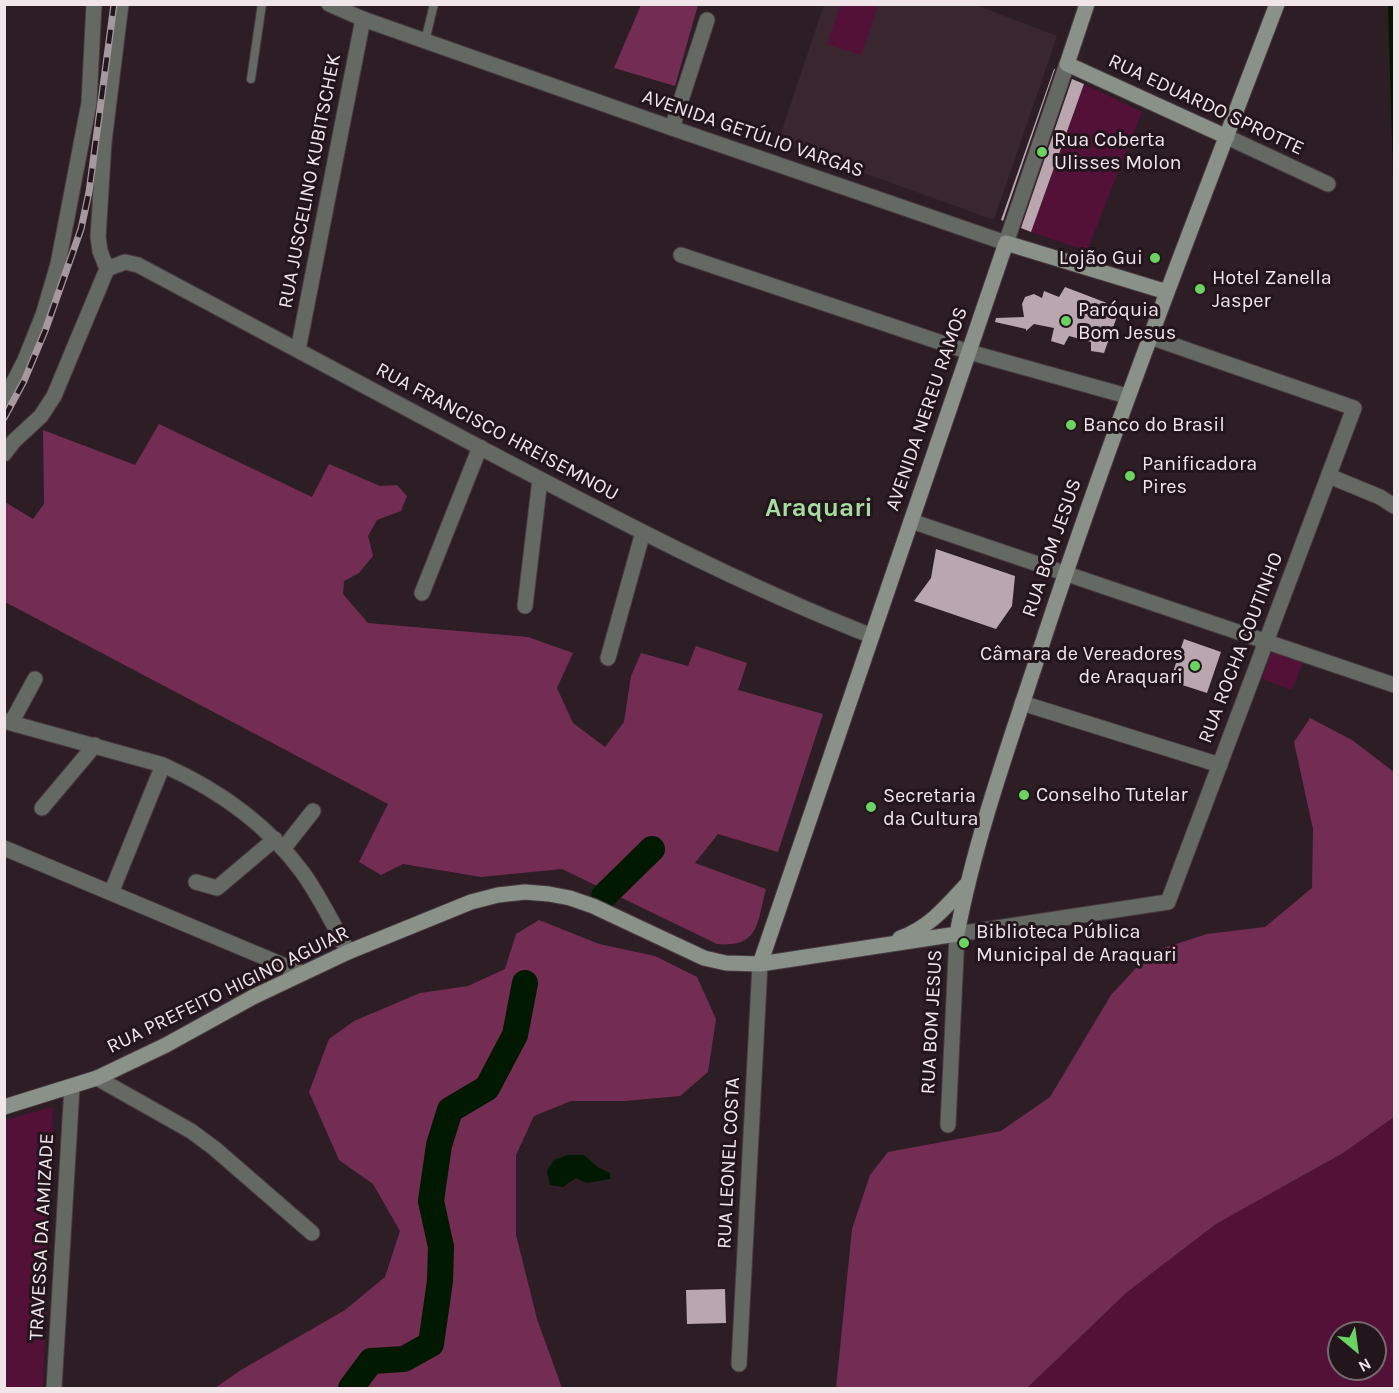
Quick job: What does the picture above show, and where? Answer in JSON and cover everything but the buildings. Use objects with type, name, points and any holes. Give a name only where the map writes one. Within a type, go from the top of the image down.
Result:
[{"type":"main road","name":"AVENIDA NEREU RAMOS","points":[[1067,64],[1087,4]]},
{"type":"main road","name":"RUA BOM JESUS","points":[[957,934],[967,884],[1065,574],[1127,396],[1277,4]]},
{"type":"main road","name":"RUA EDUARDO SPROTTE","points":[[1067,64],[1227,136]]},
{"type":"main road","name":"AVENIDA NEREU RAMOS","points":[[760,964],[1006,243]]},
{"type":"main road","name":"AVENIDA GETÚLIO VARGAS","points":[[1006,243],[1167,292]]},
{"type":"main road","points":[[874,946],[910,935],[927,924],[943,911],[967,884]]},
{"type":"main road","name":"RUA PREFEITO HIGINO AGUIAR","points":[[4,1107],[97,1078],[148,1054],[253,997],[348,952],[471,902],[498,895],[525,892],[549,894],[593,906],[704,958],[726,963],[760,964],[957,934]]},
{"type":"street","points":[[4,401],[25,360],[43,315],[58,264],[89,103],[94,4]]},
{"type":"street","points":[[4,454],[14,441],[41,416],[54,396],[107,269],[100,251],[98,237],[104,142],[121,4]]},
{"type":"street","name":"AVENIDA GETÚLIO VARGAS","points":[[329,4],[425,41],[1006,243]]},
{"type":"street","name":"RUA JUSCELINO KUBITSCHEK","points":[[298,350],[363,19]]},
{"type":"street","points":[[672,128],[707,20]]},
{"type":"street","name":"AVENIDA NEREU RAMOS","points":[[1006,243],[1067,64]]},
{"type":"street","name":"RUA EDUARDO SPROTTE","points":[[1227,136],[1328,184]]},
{"type":"street","points":[[681,255],[969,352],[1127,396]]},
{"type":"street","name":"RUA FRANCISCO HREISEMNOU","points":[[107,269],[125,262],[138,265],[643,532],[753,586],[872,636]]},
{"type":"street","name":"RUA ROCHA COUTINHO","points":[[1150,337],[1354,408],[1168,902]]},
{"type":"street","points":[[422,593],[480,447]]},
{"type":"street","points":[[1329,476],[1380,497],[1395,506]]},
{"type":"street","points":[[525,606],[540,479]]},
{"type":"street","points":[[911,521],[1395,685]]},
{"type":"street","points":[[608,658],[643,532]]},
{"type":"street","points":[[35,679],[8,722],[163,765],[185,775],[250,816],[279,844],[303,873],[348,952]]},
{"type":"street","points":[[1023,703],[1220,765]]},
{"type":"street","points":[[42,808],[95,745]]},
{"type":"street","points":[[111,893],[163,765]]},
{"type":"street","points":[[196,882],[217,888],[279,844],[313,811]]},
{"type":"street","points":[[4,848],[302,973]]},
{"type":"street","name":"RUA PREFEITO HIGINO AGUIAR","points":[[957,934],[1168,902]]},
{"type":"street","name":"RUA BOM JESUS","points":[[948,1125],[957,934]]},
{"type":"street","name":"RUA LEONEL COSTA","points":[[739,1364],[760,964]]},
{"type":"street","points":[[97,1078],[191,1131],[214,1148],[312,1233]]},
{"type":"street","name":"TRAVESSA DA AMIZADE","points":[[54,1389],[72,1087]]},
{"type":"lane","points":[[250,79],[262,4]]},
{"type":"lane","points":[[425,41],[434,4]]},
{"type":"shaded area","points":[[841,4],[878,5],[861,55],[827,44]]},
{"type":"shaded area","points":[[641,5],[698,5],[675,86],[614,68]]},
{"type":"shaded area","points":[[824,5],[976,5],[1057,36],[994,220],[778,142]]},
{"type":"shaded area","points":[[1388,5],[1394,5],[1394,209]]},
{"type":"shaded area","points":[[1084,84],[1142,112],[1087,251],[1031,232]]},
{"type":"shaded area","points":[[159,424],[312,497],[329,464],[380,486],[397,485],[407,496],[401,511],[377,520],[368,536],[373,556],[359,573],[344,581],[343,594],[368,623],[528,637],[573,653],[557,688],[573,723],[605,747],[624,722],[631,676],[641,653],[688,666],[696,646],[747,663],[738,690],[823,714],[778,852],[718,834],[695,863],[766,889],[758,922],[749,937],[742,942],[717,944],[562,869],[481,877],[403,864],[381,875],[359,862],[388,804],[5,602],[5,502],[33,519],[44,504],[43,430],[135,465]]},
{"type":"shaded area","points":[[1272,651],[1303,663],[1292,690],[1262,679]]},
{"type":"shaded area","points":[[1310,718],[1352,740],[1394,772],[1394,1117],[1343,1153],[1216,1224],[1126,1293],[1027,1388],[836,1388],[852,1229],[870,1175],[888,1152],[1001,1131],[1050,1097],[1111,995],[1151,952],[1207,934],[1265,927],[1312,888],[1313,829],[1294,742]]},
{"type":"shaded area","points":[[539,920],[599,944],[655,956],[697,977],[716,1019],[708,1072],[680,1096],[625,1101],[571,1101],[534,1116],[516,1155],[516,1235],[537,1319],[562,1388],[215,1388],[241,1370],[345,1310],[385,1277],[400,1231],[373,1184],[339,1160],[309,1092],[329,1039],[354,1021],[420,993],[468,986],[505,969],[516,934]]},
{"type":"shaded area","points":[[53,1107],[43,1388],[5,1388],[5,1120]]},
{"type":"shaded area","points":[[1394,1117],[1394,1388],[1027,1388],[1126,1293],[1216,1224],[1343,1153]]},
{"type":"shaded area","points":[[568,1155],[584,1155],[599,1168],[610,1173],[610,1179],[587,1183],[576,1178],[563,1187],[550,1185],[547,1171],[554,1160]]},
{"type":"waterway","points":[[604,896],[652,849]]},
{"type":"waterway","points":[[351,1388],[371,1361],[404,1359],[431,1344],[440,1281],[441,1247],[431,1201],[439,1145],[450,1110],[487,1088],[515,1035],[525,983]]},
{"type":"railway","points":[[4,418],[24,381],[45,331],[81,229],[89,192],[114,4]]},
{"type":"place","name":"Rua Coberta Ulisses Molon","points":[[1042,152]]},
{"type":"place","name":"Lojão Gui","points":[[1155,258]]},
{"type":"place","name":"Hotel Zanella Jasper","points":[[1200,289]]},
{"type":"place","name":"Paróquia Bom Jesus","points":[[1066,321]]},
{"type":"place","name":"Banco do Brasil","points":[[1071,425]]},
{"type":"place","name":"Panificadora Pires","points":[[1130,476]]},
{"type":"place","name":"Câmara de Vereadores de Araquari","points":[[1195,666]]},
{"type":"place","name":"Conselho Tutelar","points":[[1024,795]]},
{"type":"place","name":"Secretaria da Cultura","points":[[871,807]]},
{"type":"place","name":"Biblioteca Pública Municipal de Araquari","points":[[964,943]]},
{"type":"district","name":"Araquari","points":[[819,509]]}]
